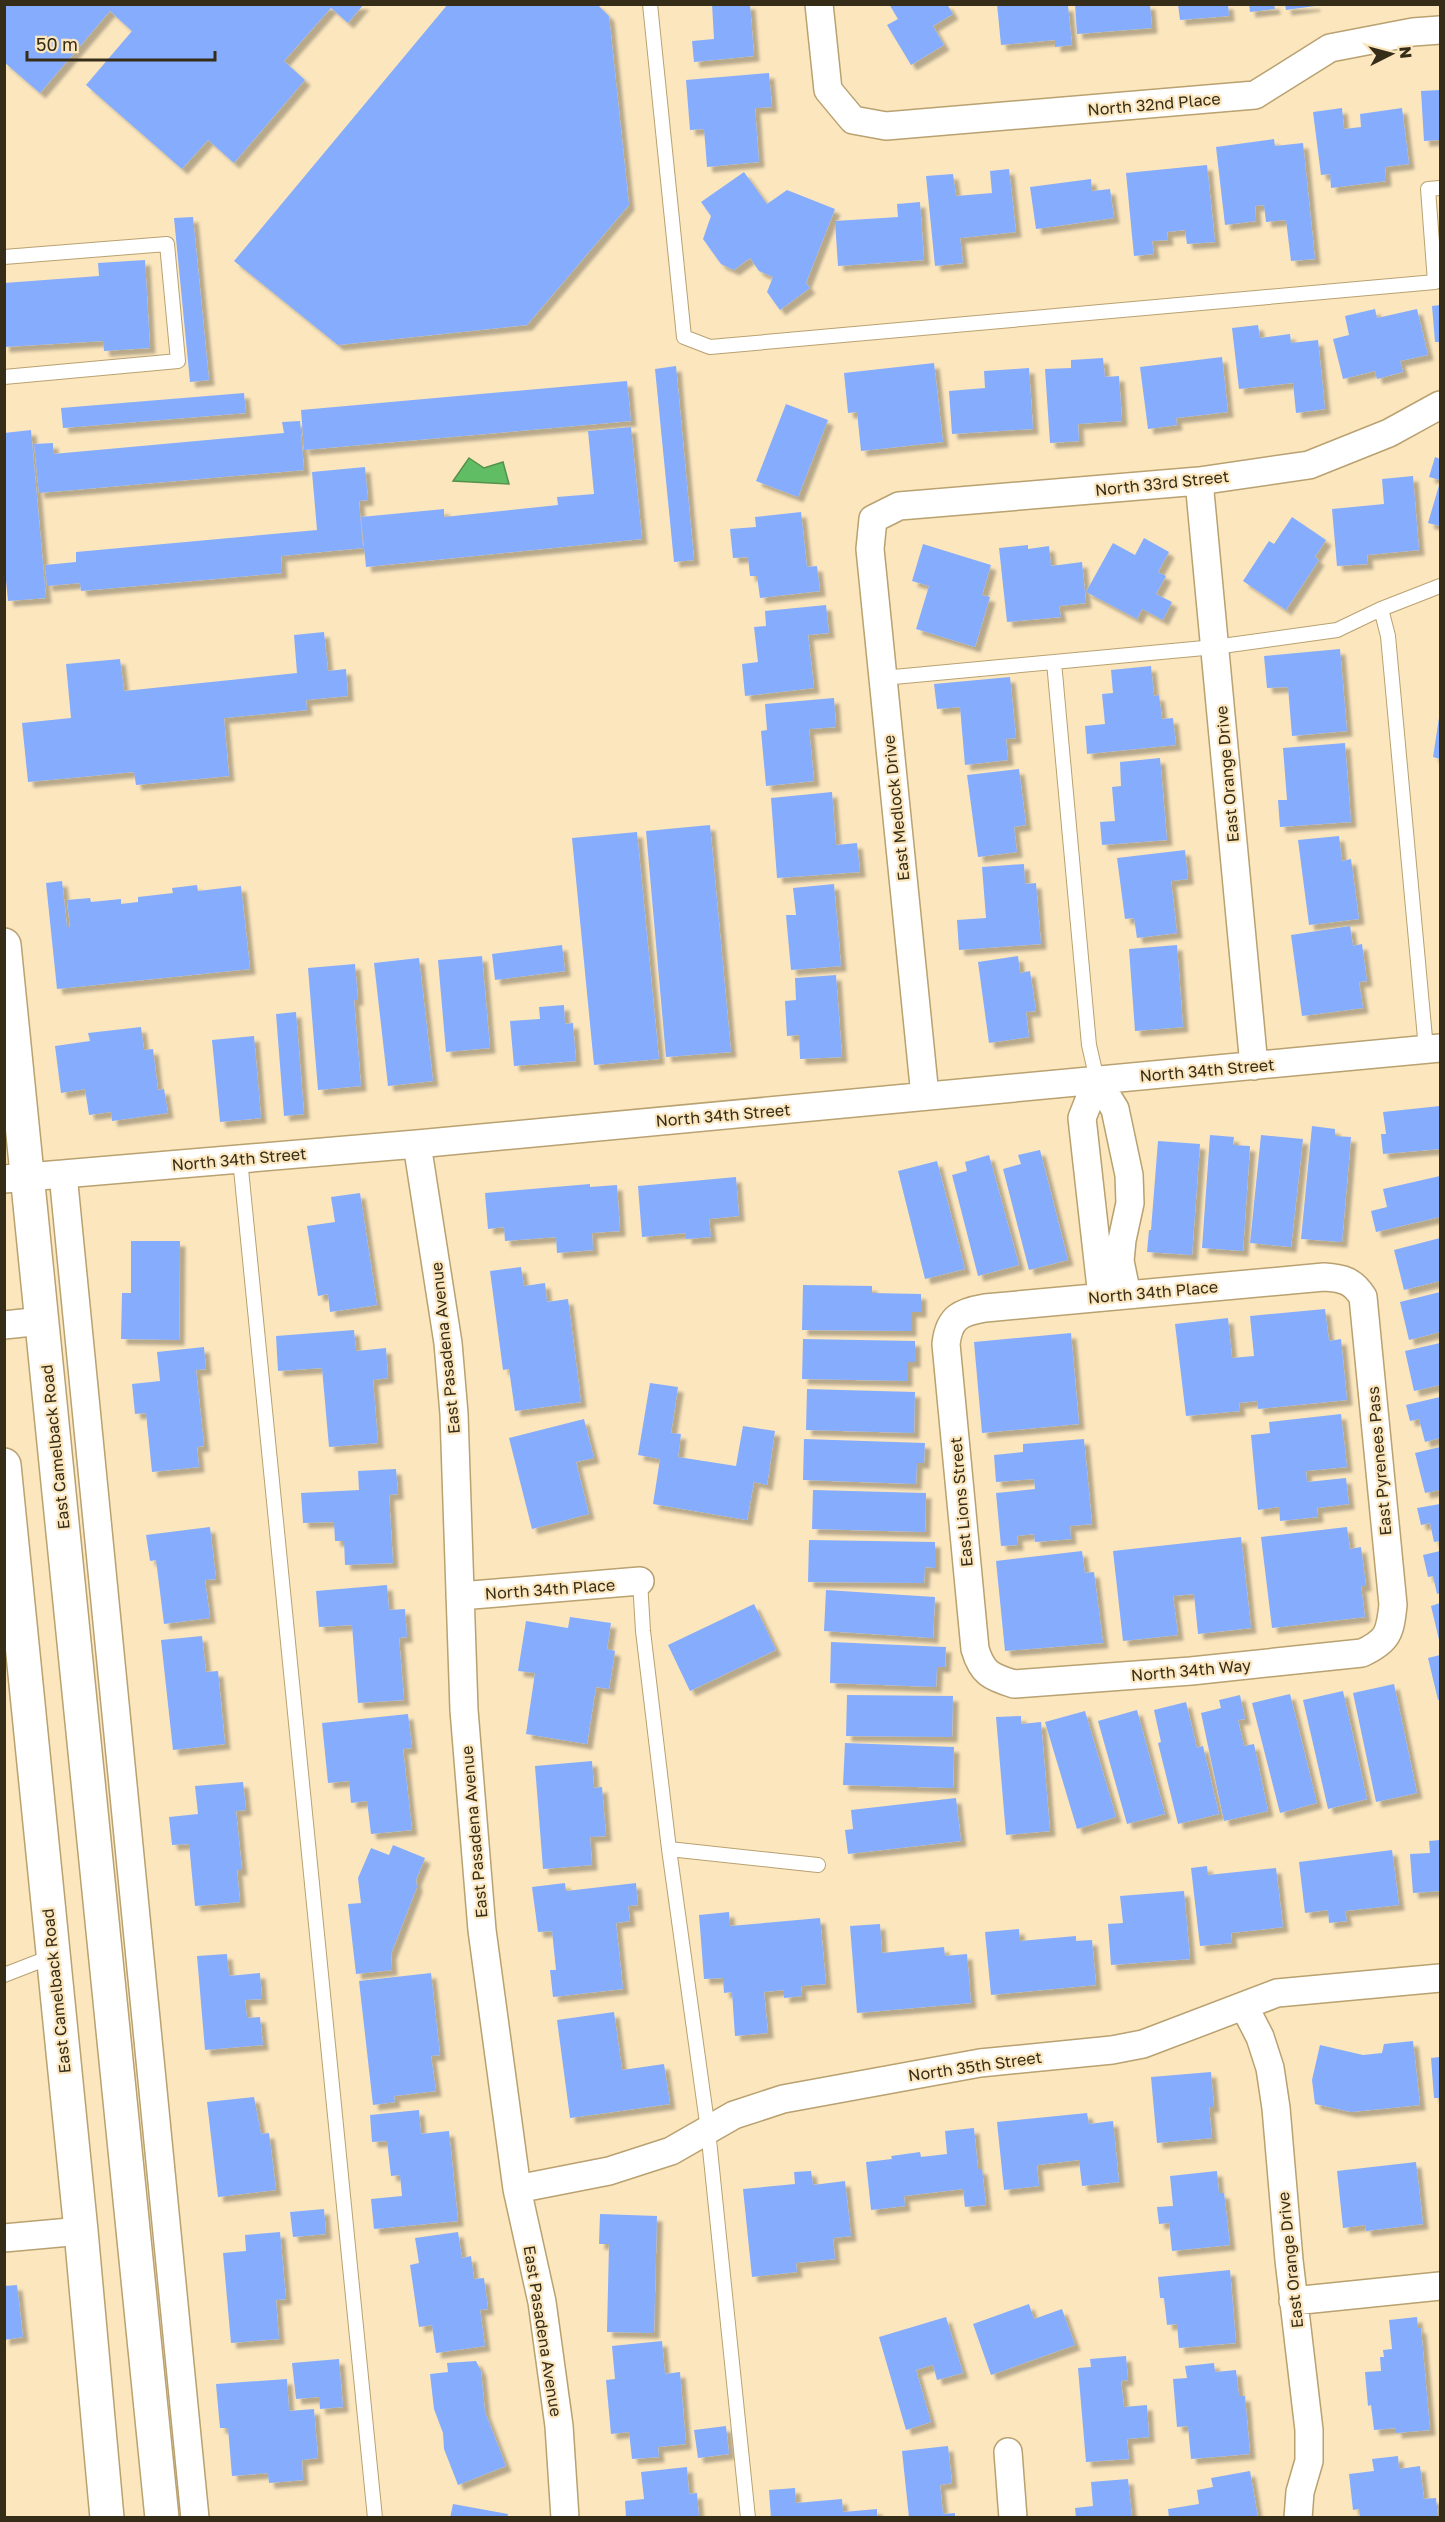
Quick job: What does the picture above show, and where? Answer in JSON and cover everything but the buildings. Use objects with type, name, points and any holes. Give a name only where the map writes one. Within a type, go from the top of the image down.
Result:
[{"type":"main road","name":"East Camelback Road","points":[[4,945],[16,1178],[42,1321],[162,2517]]},
{"type":"main road","name":"East Camelback Road","points":[[4,1465],[14,1656],[53,1956],[107,2517]]},
{"type":"main road","points":[[53,1956],[105,1949]]},
{"type":"street","name":"North 32nd Place","points":[[819,4],[828,90],[853,120],[886,126],[1255,95],[1330,48],[1413,32],[1440,30]]},
{"type":"street","name":"North 33rd Street","points":[[873,519],[899,506],[1199,481],[1309,465],[1389,433],[1440,405]]},
{"type":"street","name":"East Orange Drive","points":[[1199,481],[1254,1066]]},
{"type":"street","name":"East Medlock Drive","points":[[873,519],[870,549],[925,1096]]},
{"type":"street","name":"North 34th Street","points":[[16,1178],[417,1144],[1433,1049]]},
{"type":"street","points":[[1097,1080],[1115,1109],[1129,1175],[1131,1203],[1122,1240],[1114,1296]]},
{"type":"street","points":[[1097,1080],[1082,1118],[1088,1179],[1114,1296]]},
{"type":"street","name":"East Pasadena Avenue","points":[[417,1144],[448,1343],[458,1496],[464,1710],[482,1930],[517,2188],[542,2302],[559,2426],[565,2517]]},
{"type":"street","name":"East Camelback Road","points":[[63,1174],[195,2517]]},
{"type":"street","points":[[1088,1179],[1129,1175]]},
{"type":"street","name":"North 34th Place","points":[[953,1320],[968,1311],[985,1308],[1324,1277],[1340,1278],[1355,1285]]},
{"type":"street","name":"East Pyrenees Pass","points":[[1355,1285],[1363,1297],[1393,1605],[1391,1627],[1385,1639]]},
{"type":"street","name":"East Lions Street","points":[[953,1320],[947,1332],[946,1344],[975,1649],[980,1666],[994,1678]]},
{"type":"street","points":[[4,1325],[42,1321]]},
{"type":"street","name":"North 34th Place","points":[[460,1596],[640,1581]]},
{"type":"street","name":"North 34th Way","points":[[994,1678],[1014,1684],[1213,1668],[1362,1653],[1376,1647],[1385,1639]]},
{"type":"street","points":[[105,1949],[139,1945]]},
{"type":"street","name":"North 35th Street","points":[[517,2188],[609,2171],[670,2151],[734,2115],[783,2099],[980,2063],[1112,2050],[1143,2044],[1278,1993],[1440,1978]]},
{"type":"street","name":"East Orange Drive","points":[[1244,2006],[1260,2037],[1270,2068],[1293,2301],[1309,2430],[1309,2461],[1300,2492],[1298,2517]]},
{"type":"street","points":[[4,2238],[81,2230]]},
{"type":"street","points":[[1293,2301],[1440,2286]]},
{"type":"street","points":[[1008,2452],[1012,2517]]},
{"type":"lane","points":[[650,4],[684,337],[710,347],[1435,282],[1428,189],[1440,188]]},
{"type":"lane","points":[[4,257],[167,244],[178,361],[4,377]]},
{"type":"lane","points":[[883,678],[1215,647],[1337,630],[1381,609],[1440,586]]},
{"type":"lane","points":[[1381,609],[1388,636],[1433,1049]]},
{"type":"lane","points":[[1054,662],[1089,1045],[1097,1080]]},
{"type":"lane","points":[[240,1159],[375,2517]]},
{"type":"lane","points":[[640,1581],[643,1630],[669,1849],[708,2130],[748,2517]]},
{"type":"lane","points":[[669,1849],[818,1865]]},
{"type":"lane","points":[[5,1975],[53,1956]]},
{"type":"shaded area","points":[[469,458],[484,468],[503,462],[509,484],[453,481]]}]
